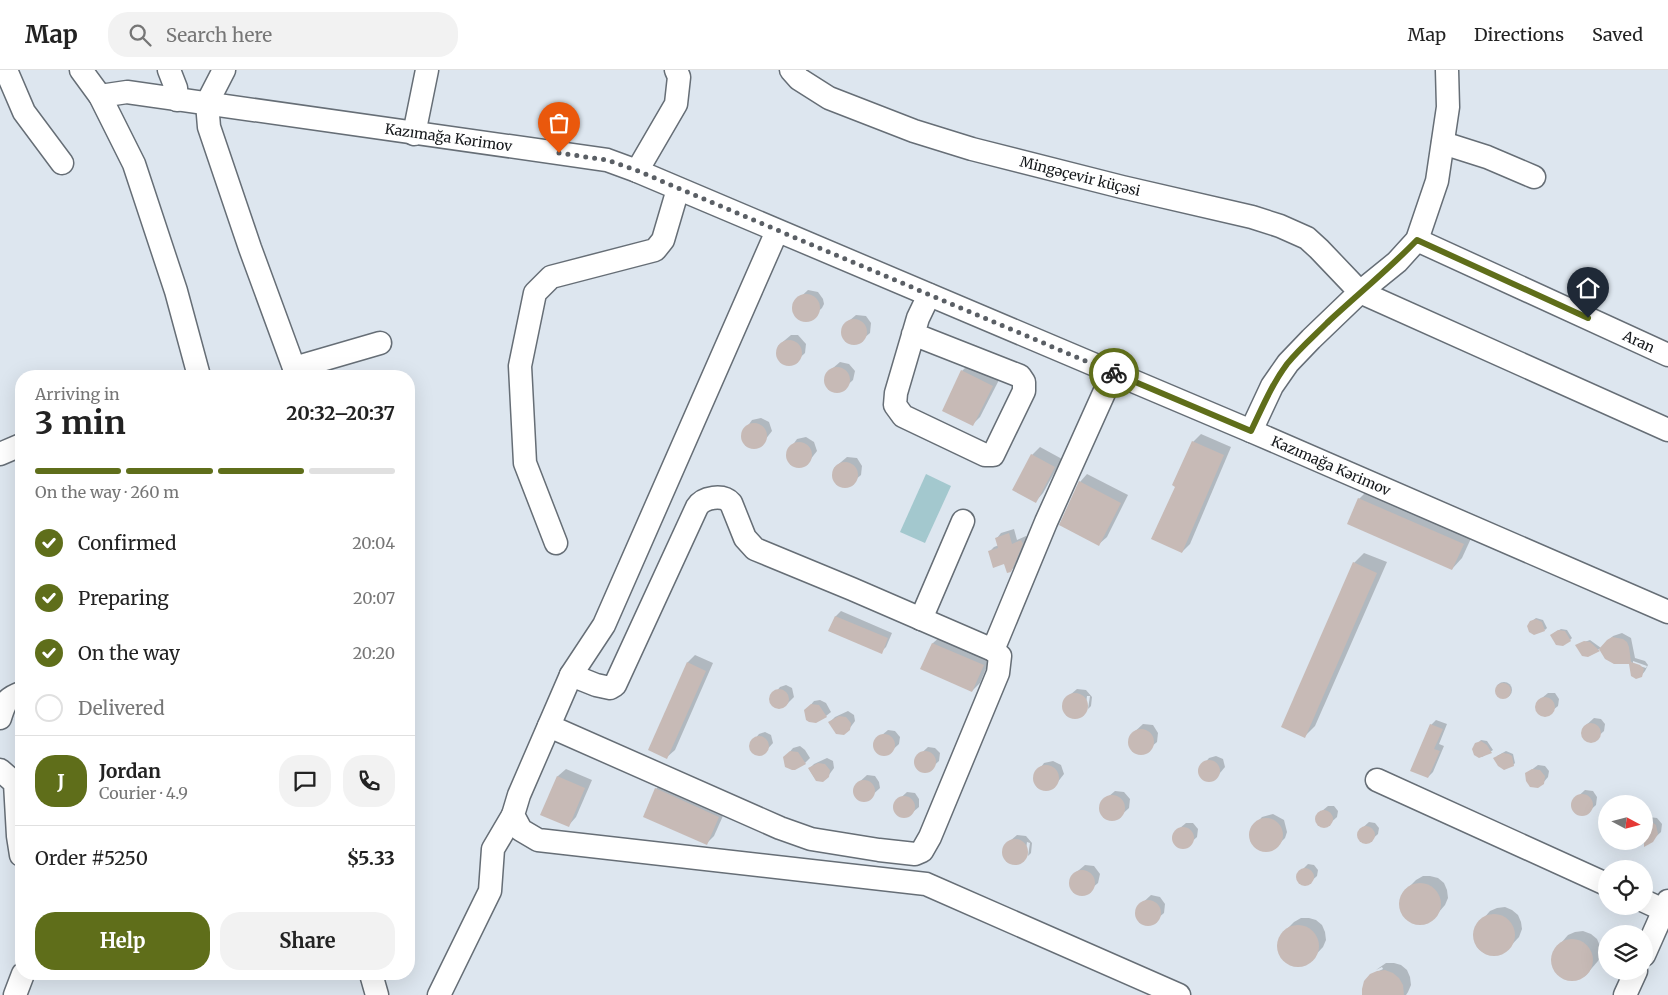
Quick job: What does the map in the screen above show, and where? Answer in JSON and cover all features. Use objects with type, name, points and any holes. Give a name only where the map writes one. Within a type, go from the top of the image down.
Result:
[{"type":"street","points":[[6,70],[24,112],[62,163]]},
{"type":"street","points":[[81,70],[100,96],[134,164],[176,291],[198,370]]},
{"type":"street","points":[[169,70],[176,88],[177,100]]},
{"type":"street","points":[[224,70],[207,103],[209,127],[294,370]]},
{"type":"street","points":[[414,134],[427,70]]},
{"type":"street","points":[[638,171],[676,104],[679,77],[676,70]]},
{"type":"street","name":"Mingəçevir küçəsi","points":[[791,70],[799,79],[829,98],[914,131],[991,154],[1252,217],[1280,226],[1307,238],[1360,292]]},
{"type":"street","points":[[1251,431],[1272,386],[1288,363],[1311,338],[1360,292],[1397,262],[1417,240],[1437,181],[1448,107],[1447,70]]},
{"type":"street","name":"Kazımağa Kərimov","points":[[100,96],[128,92],[607,160],[638,171],[1251,431],[1668,612]]},
{"type":"street","points":[[1442,144],[1487,157],[1534,177]]},
{"type":"street","points":[[556,543],[525,463],[520,366],[535,293],[551,277],[655,250],[663,240],[678,189]]},
{"type":"street","points":[[438,995],[490,891],[493,849],[513,815],[571,675],[604,625],[777,231]]},
{"type":"street","name":"Aran","points":[[1417,240],[1664,346]]},
{"type":"street","points":[[1360,292],[1668,430]]},
{"type":"street","points":[[913,334],[1020,376],[1024,382],[1024,391],[993,455],[985,455],[903,416],[895,405],[896,393],[913,334],[918,318],[930,296]]},
{"type":"street","points":[[301,370],[380,343]]},
{"type":"street","points":[[993,650],[1046,522],[1113,373]]},
{"type":"street","points":[[550,726],[780,828],[811,839],[915,854],[922,851],[930,837],[998,672],[1000,656],[993,650],[921,618],[755,549],[745,538],[728,499],[706,499],[700,502],[697,507],[615,685],[610,688],[596,685],[571,675]]},
{"type":"street","points":[[921,618],[963,521]]},
{"type":"street","points":[[0,770],[15,782]]},
{"type":"street","points":[[1377,780],[1598,880]]},
{"type":"street","points":[[513,815],[520,830],[538,840],[926,884],[1179,995]]},
{"type":"street","points":[[1653,904],[1667,908],[1653,936]]},
{"type":"street","points":[[373,980],[377,995]]},
{"type":"street","points":[[1625,995],[1632,980]]},
{"type":"water","points":[[926,474],[951,486],[925,543],[900,532]]},
{"type":"building","points":[[806,294],[816,298],[820,308],[816,318],[806,322],[796,318],[792,308],[796,298]]},
{"type":"building","points":[[854,319],[864,322],[867,332],[864,342],[854,345],[844,342],[841,332],[844,322]]},
{"type":"building","points":[[789,340],[799,343],[802,353],[799,363],[789,366],[779,363],[776,353],[779,343]]},
{"type":"building","points":[[837,367],[847,370],[850,380],[847,390],[837,393],[827,390],[824,380],[827,370]]},
{"type":"building","points":[[961,370],[993,386],[973,426],[942,411]]},
{"type":"building","points":[[754,423],[763,427],[767,436],[763,445],[754,449],[745,445],[741,436],[745,427]]},
{"type":"building","points":[[1192,441],[1224,455],[1182,553],[1151,539],[1175,487],[1172,485]]},
{"type":"building","points":[[799,442],[809,445],[812,455],[809,465],[799,468],[789,465],[786,455],[789,445]]},
{"type":"building","points":[[1031,454],[1055,467],[1036,503],[1012,490]]},
{"type":"building","points":[[845,462],[855,465],[858,475],[855,485],[845,488],[835,485],[832,475],[835,465]]},
{"type":"building","points":[[1079,481],[1121,503],[1099,546],[1059,525]]},
{"type":"building","points":[[1358,498],[1464,544],[1452,570],[1347,524]]},
{"type":"building","points":[[1009,533],[1012,544],[1021,540],[1023,544],[1011,572],[1007,573],[1004,564],[993,568],[988,551],[998,548],[995,538]]},
{"type":"building","points":[[1353,562],[1377,573],[1305,738],[1281,727]]},
{"type":"building","points":[[835,616],[888,638],[882,654],[828,631]]},
{"type":"building","points":[[1536,619],[1542,622],[1545,631],[1534,635],[1529,632],[1527,626],[1530,621]]},
{"type":"building","points":[[1558,630],[1565,631],[1571,641],[1563,646],[1556,645],[1550,635]]},
{"type":"building","points":[[1612,637],[1623,639],[1627,642],[1631,662],[1640,665],[1644,669],[1642,677],[1636,679],[1631,676],[1629,664],[1614,664],[1605,659],[1599,649]]},
{"type":"building","points":[[1584,641],[1590,642],[1600,651],[1588,657],[1582,656],[1575,645]]},
{"type":"building","points":[[932,643],[984,665],[972,692],[920,669]]},
{"type":"building","points":[[687,662],[706,671],[667,759],[648,750]]},
{"type":"building","points":[[1500,683],[1506,683],[1511,688],[1509,697],[1500,699],[1495,694],[1495,688]]},
{"type":"building","points":[[779,689],[786,692],[789,699],[786,706],[779,709],[772,706],[769,699],[772,692]]},
{"type":"building","points":[[1075,693],[1084,697],[1088,706],[1084,715],[1075,719],[1066,715],[1062,706],[1066,697]]},
{"type":"building","points":[[1545,697],[1552,700],[1555,707],[1552,714],[1545,717],[1538,714],[1535,707],[1538,700]]},
{"type":"building","points":[[811,704],[819,705],[827,717],[816,723],[806,720],[804,710]]},
{"type":"building","points":[[839,716],[846,717],[851,723],[850,730],[844,735],[836,734],[828,722]]},
{"type":"building","points":[[1591,723],[1598,726],[1601,733],[1598,740],[1591,743],[1584,740],[1581,733],[1584,726]]},
{"type":"building","points":[[1430,724],[1443,729],[1434,749],[1440,751],[1428,778],[1410,771]]},
{"type":"building","points":[[1141,729],[1150,733],[1154,742],[1150,751],[1141,755],[1132,751],[1128,742],[1132,733]]},
{"type":"building","points":[[884,734],[892,737],[895,745],[892,753],[884,756],[876,753],[873,745],[876,737]]},
{"type":"building","points":[[759,736],[766,739],[769,746],[766,753],[759,756],[752,753],[749,746],[752,739]]},
{"type":"building","points":[[1481,741],[1487,745],[1492,753],[1479,758],[1474,755],[1472,749],[1475,743]]},
{"type":"building","points":[[790,751],[798,752],[806,764],[795,770],[785,767],[783,757]]},
{"type":"building","points":[[925,751],[933,754],[936,762],[933,770],[925,773],[917,770],[914,762],[917,754]]},
{"type":"building","points":[[1503,753],[1512,756],[1514,766],[1504,770],[1498,766],[1493,758]]},
{"type":"building","points":[[1209,760],[1217,763],[1220,771],[1217,779],[1209,782],[1201,779],[1198,771],[1201,763]]},
{"type":"building","points":[[818,763],[825,764],[830,770],[829,777],[823,782],[816,781],[808,768]]},
{"type":"building","points":[[1046,765],[1055,769],[1059,778],[1055,787],[1046,791],[1037,787],[1033,778],[1037,769]]},
{"type":"building","points":[[1532,769],[1540,770],[1545,776],[1544,784],[1538,788],[1530,787],[1526,781],[1525,773]]},
{"type":"building","points":[[557,776],[585,788],[569,827],[540,815]]},
{"type":"building","points":[[864,780],[872,783],[875,791],[872,799],[864,802],[856,799],[853,791],[856,783]]},
{"type":"building","points":[[655,788],[719,817],[707,845],[643,817]]},
{"type":"building","points":[[1582,794],[1590,797],[1593,805],[1590,813],[1582,816],[1574,813],[1571,805],[1574,797]]},
{"type":"building","points":[[1112,795],[1121,799],[1125,808],[1121,817],[1112,821],[1103,817],[1099,808],[1103,799]]},
{"type":"building","points":[[904,796],[912,799],[915,807],[912,815],[904,818],[896,815],[893,807],[896,799]]},
{"type":"building","points":[[1320,810],[1328,810],[1333,815],[1331,826],[1320,828],[1315,823],[1315,815]]},
{"type":"building","points":[[1266,818],[1278,823],[1283,835],[1278,847],[1266,852],[1254,847],[1249,835],[1254,823]]},
{"type":"building","points":[[1653,823],[1656,825],[1658,834],[1653,842]]},
{"type":"building","points":[[1366,826],[1374,831],[1375,835],[1370,843],[1366,844],[1358,839],[1357,835],[1362,827]]},
{"type":"building","points":[[1183,827],[1191,830],[1194,838],[1191,846],[1183,849],[1175,846],[1172,838],[1175,830]]},
{"type":"building","points":[[1015,839],[1024,843],[1028,852],[1024,861],[1015,865],[1006,861],[1002,852],[1006,843]]},
{"type":"building","points":[[1305,868],[1313,873],[1314,877],[1309,885],[1305,886],[1297,881],[1296,877],[1301,869]]},
{"type":"building","points":[[1082,870],[1091,874],[1095,883],[1091,892],[1082,896],[1073,892],[1069,883],[1073,874]]},
{"type":"building","points":[[1420,883],[1435,889],[1441,904],[1435,919],[1420,925],[1405,919],[1399,904],[1405,889]]},
{"type":"building","points":[[1148,900],[1157,904],[1161,913],[1157,922],[1148,926],[1139,922],[1135,913],[1139,904]]},
{"type":"building","points":[[1494,914],[1509,920],[1515,935],[1509,950],[1494,956],[1479,950],[1473,935],[1479,920]]},
{"type":"building","points":[[1298,925],[1313,931],[1319,946],[1313,961],[1298,967],[1283,961],[1277,946],[1283,931]]},
{"type":"building","points":[[1576,939],[1584,942],[1590,948],[1593,960],[1590,972],[1584,978],[1568,981],[1560,978],[1554,972],[1551,956],[1554,948],[1560,942]]},
{"type":"building","points":[[1385,970],[1399,978],[1403,985],[1404,995],[1362,995],[1364,981],[1370,974]]},
{"type":"way so far","points":[[559,153],[607,160],[638,171],[1114,373]]},
{"type":"route","points":[[1114,373],[1251,431],[1272,386],[1288,363],[1311,338],[1360,292],[1397,262],[1417,240],[1588,318]]}]
